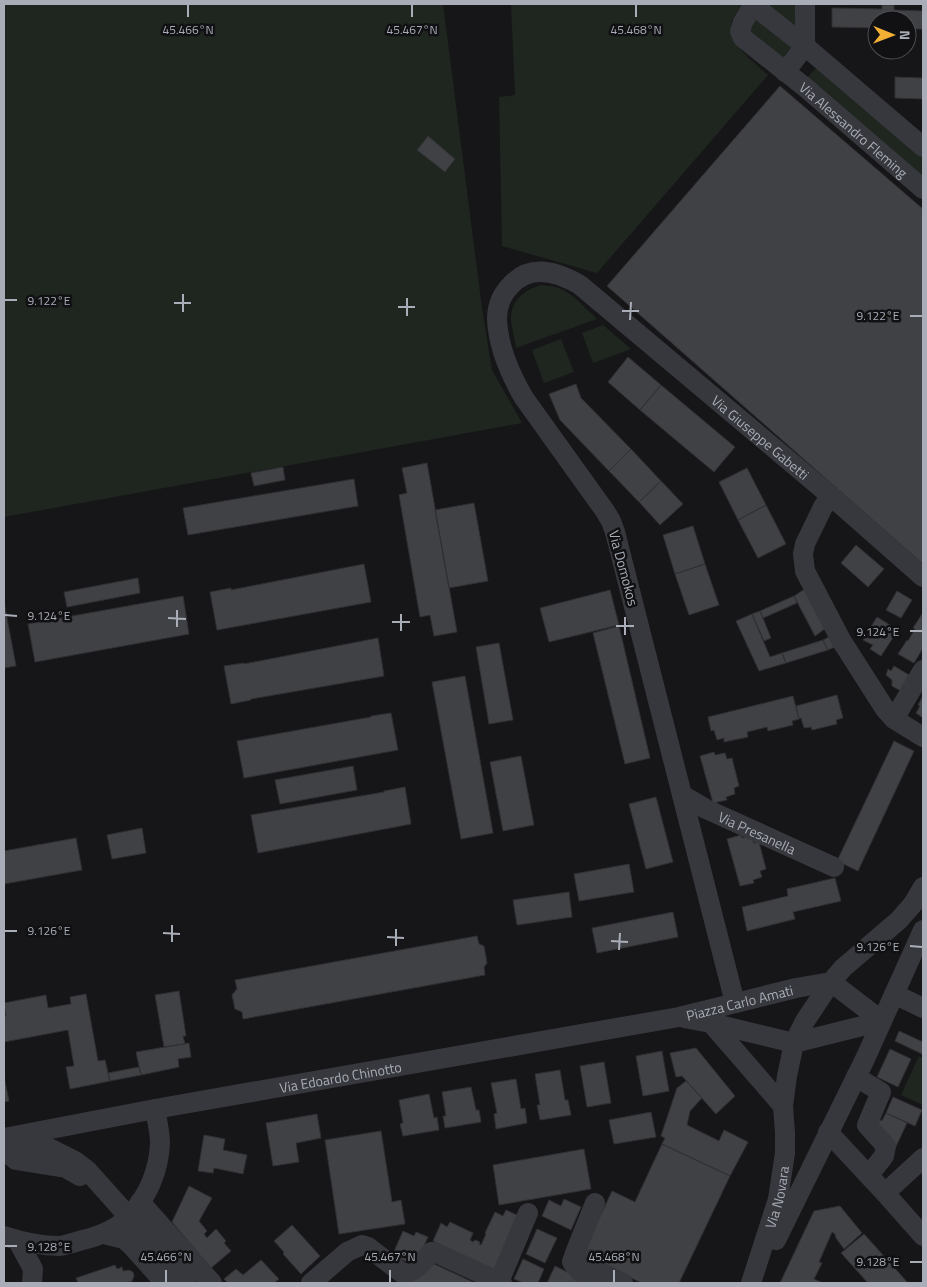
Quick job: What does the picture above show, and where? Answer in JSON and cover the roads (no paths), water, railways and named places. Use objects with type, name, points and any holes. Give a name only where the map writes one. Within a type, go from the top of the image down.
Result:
[{"type":"street","name":"Via Alessandro Fleming","points":[[923,147],[753,4],[740,31],[743,38],[923,189]]},
{"type":"street","points":[[785,72],[805,46],[805,4]]},
{"type":"street","name":"Via Domokos","points":[[597,298],[580,285],[560,275],[549,272],[529,272],[520,276],[502,296],[497,319],[499,332],[509,370],[524,398],[611,521],[615,532],[735,1003]]},
{"type":"street","name":"Via Giuseppe Gabetti","points":[[597,298],[831,496],[923,577]]},
{"type":"street","points":[[831,496],[823,507],[805,544],[803,554],[805,571],[841,640],[885,709],[894,719],[923,737]]},
{"type":"street","points":[[894,719],[923,670]]},
{"type":"street","name":"Via Presanella","points":[[682,795],[706,809],[834,867]]},
{"type":"street","points":[[782,1106],[794,1043],[805,1020],[842,968],[906,913],[923,887]]},
{"type":"street","points":[[923,930],[856,1077],[828,1132],[923,1236]]},
{"type":"street","points":[[831,982],[882,1021]]},
{"type":"street","name":"Piazza Carlo Amati","points":[[679,1017],[796,988],[831,982]]},
{"type":"street","points":[[894,994],[923,1008]]},
{"type":"street","name":"Piazza Carlo Amati","points":[[679,1017],[794,1043],[882,1021]]},
{"type":"street","name":"Via Edoardo Chinotto","points":[[4,1140],[155,1109],[679,1017]]},
{"type":"street","name":"Piazza Carlo Amati","points":[[711,1023],[782,1106]]},
{"type":"street","points":[[856,1077],[881,1092],[867,1126],[886,1146],[884,1156],[869,1176]]},
{"type":"street","name":"Via Novara","points":[[752,1283],[778,1199],[785,1153],[782,1106]]},
{"type":"street","points":[[11,1238],[32,1276],[49,1252],[62,1246],[104,1234],[134,1210],[149,1187],[155,1173],[160,1132],[155,1109]]},
{"type":"street","name":"Via Novara","points":[[752,1283],[786,1220],[828,1132]]},
{"type":"street","points":[[4,1140],[45,1146],[60,1153],[87,1170],[100,1186]]},
{"type":"street","points":[[4,1150],[16,1160],[66,1168],[100,1186],[134,1210],[212,1283]]},
{"type":"street","points":[[885,1193],[923,1158]]},
{"type":"street","points":[[595,1204],[572,1262],[580,1272],[604,1283]]},
{"type":"street","points":[[134,1210],[187,1283]]},
{"type":"street","points":[[312,1283],[347,1252],[362,1245],[368,1247],[402,1273],[408,1274],[413,1271],[424,1262],[431,1252],[434,1252],[500,1282],[528,1213]]},
{"type":"street","points":[[104,1234],[124,1239],[165,1283]]},
{"type":"street","points":[[11,1238],[37,1244],[62,1246]]},
{"type":"street","points":[[591,1259],[590,1265],[594,1269],[623,1283]]}]
